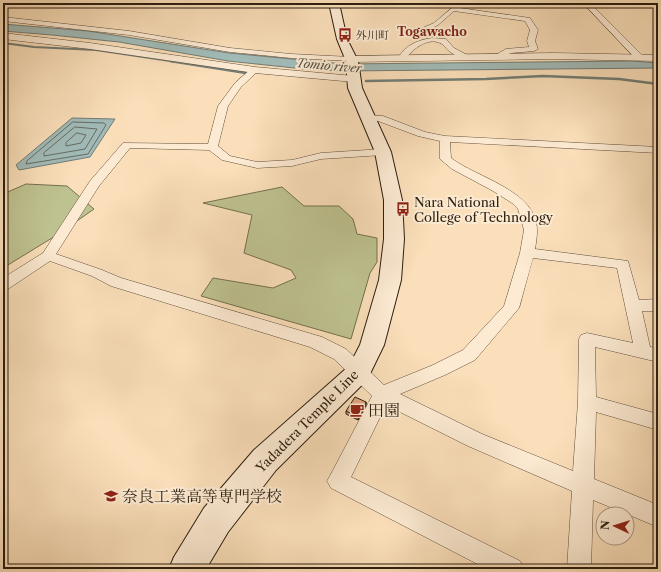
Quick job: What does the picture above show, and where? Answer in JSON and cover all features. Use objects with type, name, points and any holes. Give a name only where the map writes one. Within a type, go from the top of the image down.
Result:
[{"type":"main road","name":"Yadadera Temple Line","points":[[186,569],[216,520],[265,460],[358,373],[372,346],[390,280],[394,240],[393,200],[383,152],[355,88],[353,68],[342,39],[334,3]]},
{"type":"street","points":[[586,3],[639,56]]},
{"type":"street","points":[[416,32],[436,24],[453,9],[528,19],[531,28],[534,30],[531,41],[534,49],[509,51],[498,56]]},
{"type":"street","points":[[3,20],[129,33],[230,50],[291,56],[353,68]]},
{"type":"street","points":[[4,37],[90,46],[255,70],[353,68],[402,58],[467,56],[639,56],[658,58]]},
{"type":"street","points":[[402,58],[419,41],[444,42],[451,49],[467,56]]},
{"type":"street","points":[[212,147],[223,106],[238,85],[255,70]]},
{"type":"street","points":[[368,117],[380,118],[422,134],[445,139],[658,150]]},
{"type":"street","points":[[445,139],[446,159],[456,167],[497,188],[516,200],[524,208],[528,217],[531,230],[527,253],[511,308],[469,355],[439,370],[382,394],[338,481],[512,569]]},
{"type":"street","points":[[3,286],[48,256],[94,184],[127,145],[212,147],[226,158],[256,165],[292,163],[321,156],[383,152]]},
{"type":"street","points":[[527,253],[623,264],[634,306],[651,353]]},
{"type":"street","points":[[48,256],[97,273],[116,282],[316,342],[340,354],[358,373],[382,394],[475,440],[658,516]]},
{"type":"street","points":[[634,306],[658,305]]},
{"type":"street","points":[[580,569],[587,402],[587,339],[651,353]]},
{"type":"street","points":[[587,402],[658,422]]},
{"type":"green space","points":[[26,184],[67,186],[94,209],[57,235],[3,268],[3,194]]},
{"type":"green space","points":[[282,187],[304,206],[339,206],[353,219],[357,234],[377,238],[377,262],[370,273],[351,339],[201,296],[213,278],[273,288],[296,278],[291,270],[244,253],[252,215],[203,203]]},
{"type":"water","name":"Tomio river","points":[[3,24],[88,31],[229,53],[344,64],[632,61],[658,63],[658,68],[343,71],[304,69],[228,61],[119,42],[3,31]]},
{"type":"water","points":[[72,118],[115,119],[90,157],[19,170],[16,165]]},
{"type":"building","name":"田園","points":[[355,397],[366,402],[358,417],[346,411]]},
{"type":"waterway","points":[[3,43],[34,47],[96,50],[177,62]]},
{"type":"waterway","points":[[170,61],[246,73]]},
{"type":"waterway","points":[[366,81],[486,79],[543,76],[619,79],[658,84]]},
{"type":"place","name":"外川町","points":[[345,35]]},
{"type":"place","name":"Nara National College of Technology","points":[[403,209]]},
{"type":"place","name":"田園","points":[[357,410]]},
{"type":"place","name":"奈良工業高等専門学校","points":[[111,496]]},
{"type":"district","name":"Togawacho","points":[[432,32]]}]
